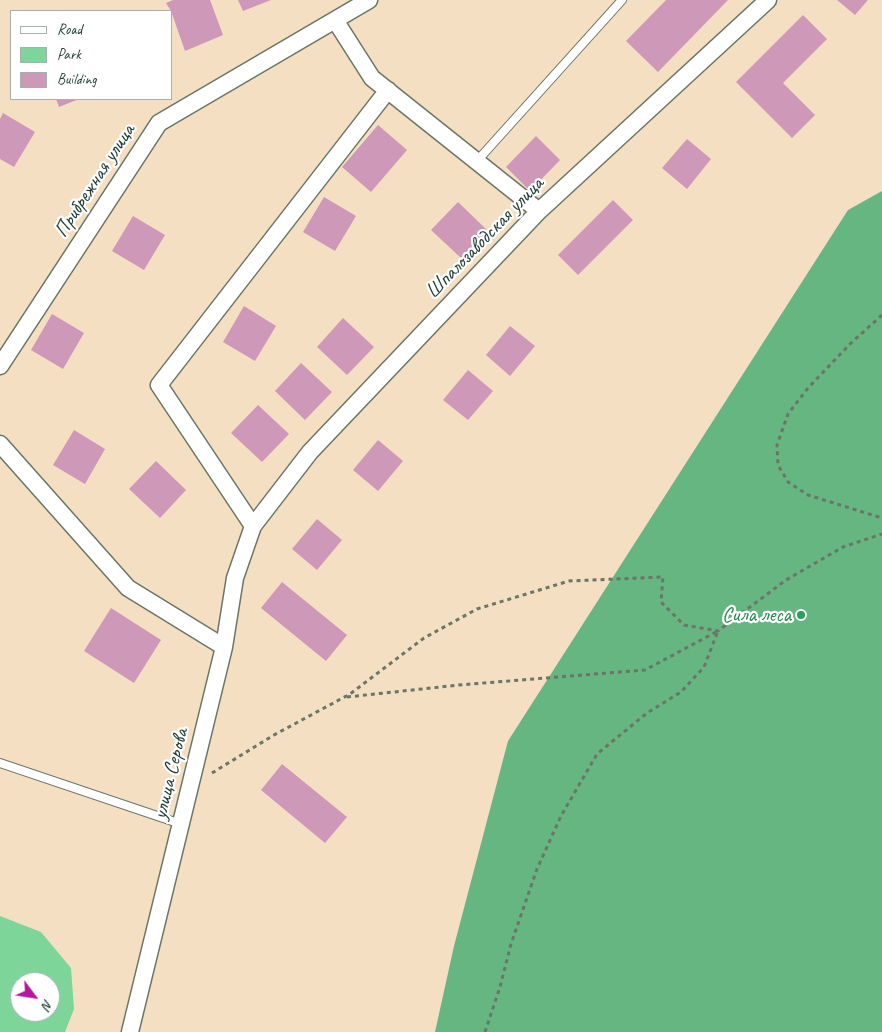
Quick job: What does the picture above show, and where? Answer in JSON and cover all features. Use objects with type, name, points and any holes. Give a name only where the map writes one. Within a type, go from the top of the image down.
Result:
[{"type":"street","name":"Прибрежная улица","points":[[0,366],[159,123],[369,0]]},
{"type":"street","name":"Шпалозаводская улица","points":[[253,526],[310,452],[539,211],[768,0]]},
{"type":"street","points":[[335,20],[372,78],[539,211]]},
{"type":"street","points":[[253,526],[159,385],[388,90]]},
{"type":"street","points":[[0,444],[128,588],[224,647]]},
{"type":"street","name":"улица Серова","points":[[130,1032],[224,647],[235,578],[253,526]]},
{"type":"lane","points":[[477,161],[622,0]]},
{"type":"lane","points":[[0,764],[181,824]]},
{"type":"path","points":[[882,315],[851,343],[808,388],[788,414],[777,445],[778,465],[788,482],[808,495],[882,518]]},
{"type":"path","points":[[345,697],[460,685],[644,670],[718,631],[786,580],[843,547],[882,534]]},
{"type":"path","points":[[190,787],[274,735],[345,697],[424,638],[477,609],[568,581],[663,577],[662,602],[684,625],[718,631]]},
{"type":"path","points":[[484,1032],[500,986],[511,944],[537,869],[561,816],[597,754],[648,713],[681,692],[704,667],[718,631]]},
{"type":"green space","points":[[882,191],[882,1032],[435,1032],[454,946],[508,741],[848,210]]},
{"type":"green space","points":[[0,916],[41,932],[71,968],[74,1009],[65,1032],[0,1032]]},
{"type":"building","points":[[173,0],[210,0],[223,35],[185,51],[172,10],[166,3]]},
{"type":"building","points":[[238,0],[271,0],[243,11]]},
{"type":"building","points":[[666,0],[728,0],[658,72],[626,41]]},
{"type":"building","points":[[837,0],[868,0],[855,15]]},
{"type":"building","points":[[803,15],[827,39],[783,83],[815,115],[792,138],[736,82]]},
{"type":"building","points":[[56,100],[76,100],[59,107]]},
{"type":"building","points":[[3,113],[35,132],[14,167],[0,159],[0,119]]},
{"type":"building","points":[[378,125],[407,150],[371,192],[342,167]]},
{"type":"building","points":[[536,136],[560,160],[530,191],[506,167]]},
{"type":"building","points":[[687,139],[711,159],[687,189],[662,168]]},
{"type":"building","points":[[324,197],[356,216],[335,251],[303,232]]},
{"type":"building","points":[[613,200],[633,220],[578,275],[558,255]]},
{"type":"building","points":[[458,202],[488,231],[462,259],[431,230]]},
{"type":"building","points":[[133,216],[165,235],[144,270],[112,251]]},
{"type":"building","points":[[244,306],[276,326],[255,361],[223,342]]},
{"type":"building","points":[[52,314],[84,333],[63,369],[31,350]]},
{"type":"building","points":[[343,318],[374,347],[347,375],[317,347]]},
{"type":"building","points":[[510,326],[535,346],[510,376],[486,355]]},
{"type":"building","points":[[301,363],[332,392],[305,420],[275,391]]},
{"type":"building","points":[[468,370],[493,391],[468,420],[443,400]]},
{"type":"building","points":[[258,405],[289,434],[262,462],[231,433]]},
{"type":"building","points":[[74,430],[105,449],[85,484],[53,465]]},
{"type":"building","points":[[378,440],[403,461],[378,491],[353,470]]},
{"type":"building","points":[[156,461],[186,490],[160,518],[129,489]]},
{"type":"building","points":[[317,519],[342,540],[317,570],[292,549]]},
{"type":"building","points":[[282,582],[347,635],[326,661],[261,608]]},
{"type":"building","points":[[111,608],[161,640],[134,683],[84,651]]},
{"type":"building","points":[[282,764],[347,817],[325,843],[261,790]]},
{"type":"place","name":"Сила леса","points":[[801,615]]}]
